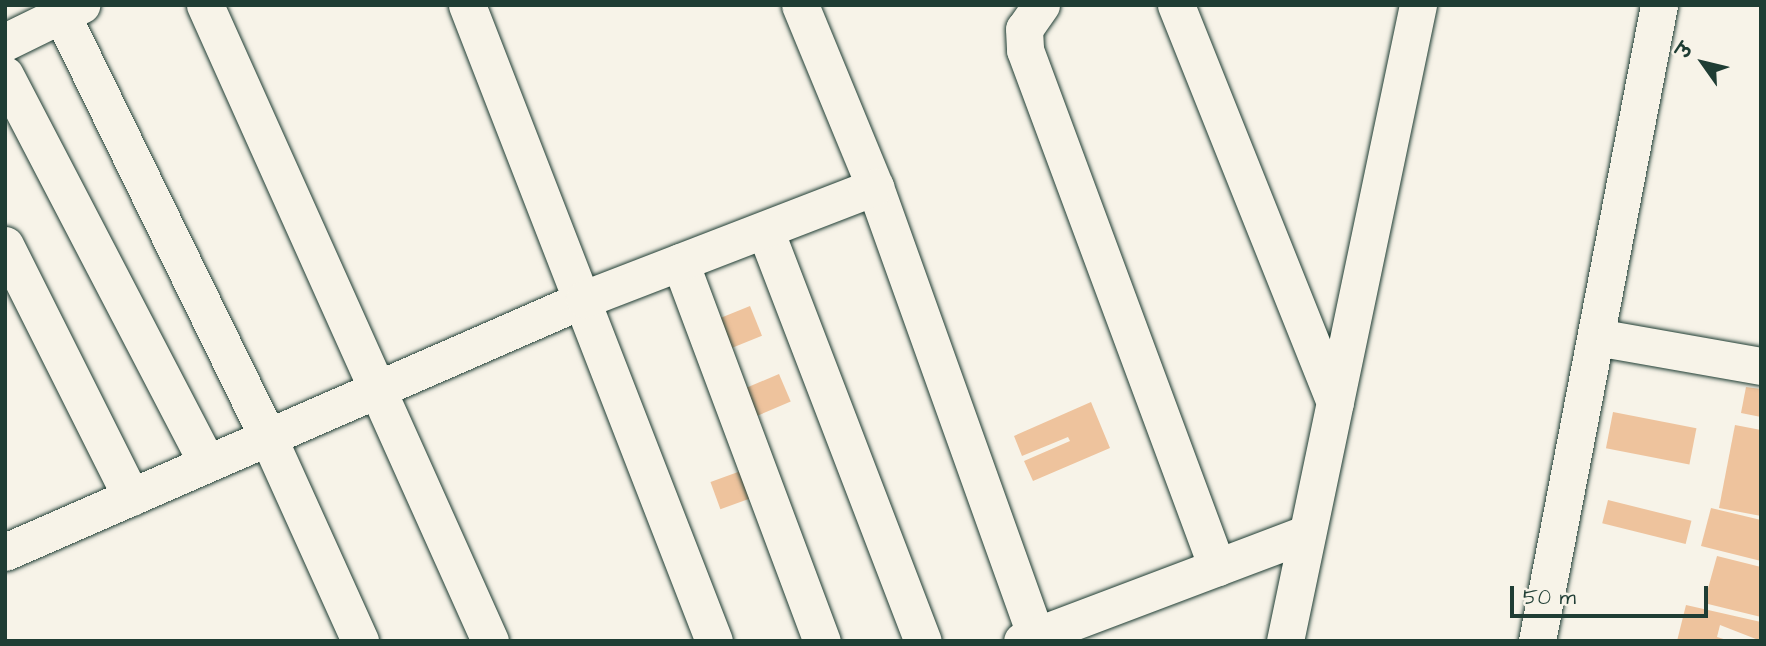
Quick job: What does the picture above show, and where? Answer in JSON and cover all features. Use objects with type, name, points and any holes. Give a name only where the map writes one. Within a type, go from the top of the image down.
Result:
[{"type":"street","points":[[205,5],[379,388],[490,641]]},
{"type":"street","points":[[467,5],[584,299],[714,641]]},
{"type":"street","points":[[800,5],[875,187],[1032,639],[1305,534]]},
{"type":"street","points":[[1041,5],[1024,29],[1026,50],[1217,567]]},
{"type":"street","points":[[1177,5],[1335,402]]},
{"type":"street","points":[[1285,641],[1305,534],[1418,5]]},
{"type":"street","points":[[1537,641],[1660,5]]},
{"type":"street","points":[[5,42],[67,8],[268,437],[360,641]]},
{"type":"street","points":[[7,82],[205,460]]},
{"type":"street","points":[[5,552],[131,498],[205,460],[268,437],[584,299],[875,187]]},
{"type":"street","points":[[765,230],[923,641]]},
{"type":"street","points":[[5,245],[131,498]]},
{"type":"street","points":[[680,262],[822,641]]},
{"type":"street","points":[[1596,337],[1761,366]]},
{"type":"building","points":[[750,306],[762,336],[732,348],[720,318]]},
{"type":"building","points":[[779,374],[791,402],[751,418],[739,391]]},
{"type":"building","points":[[1746,387],[1761,389],[1761,417],[1741,413]]},
{"type":"building","points":[[1091,402],[1110,448],[1033,481],[1024,461],[1070,441],[1068,437],[1022,456],[1014,436]]},
{"type":"building","points":[[1613,412],[1696,428],[1689,465],[1606,448]]},
{"type":"building","points":[[1735,425],[1761,430],[1761,516],[1719,508]]},
{"type":"building","points":[[749,468],[759,495],[720,509],[710,482]]},
{"type":"building","points":[[1608,500],[1691,521],[1686,544],[1602,523]]},
{"type":"building","points":[[1711,508],[1761,520],[1761,561],[1701,546]]},
{"type":"building","points":[[1717,556],[1761,567],[1761,617],[1704,603]]},
{"type":"building","points":[[1686,605],[1761,622],[1761,641],[1720,625],[1717,637],[1730,641],[1677,641]]}]
